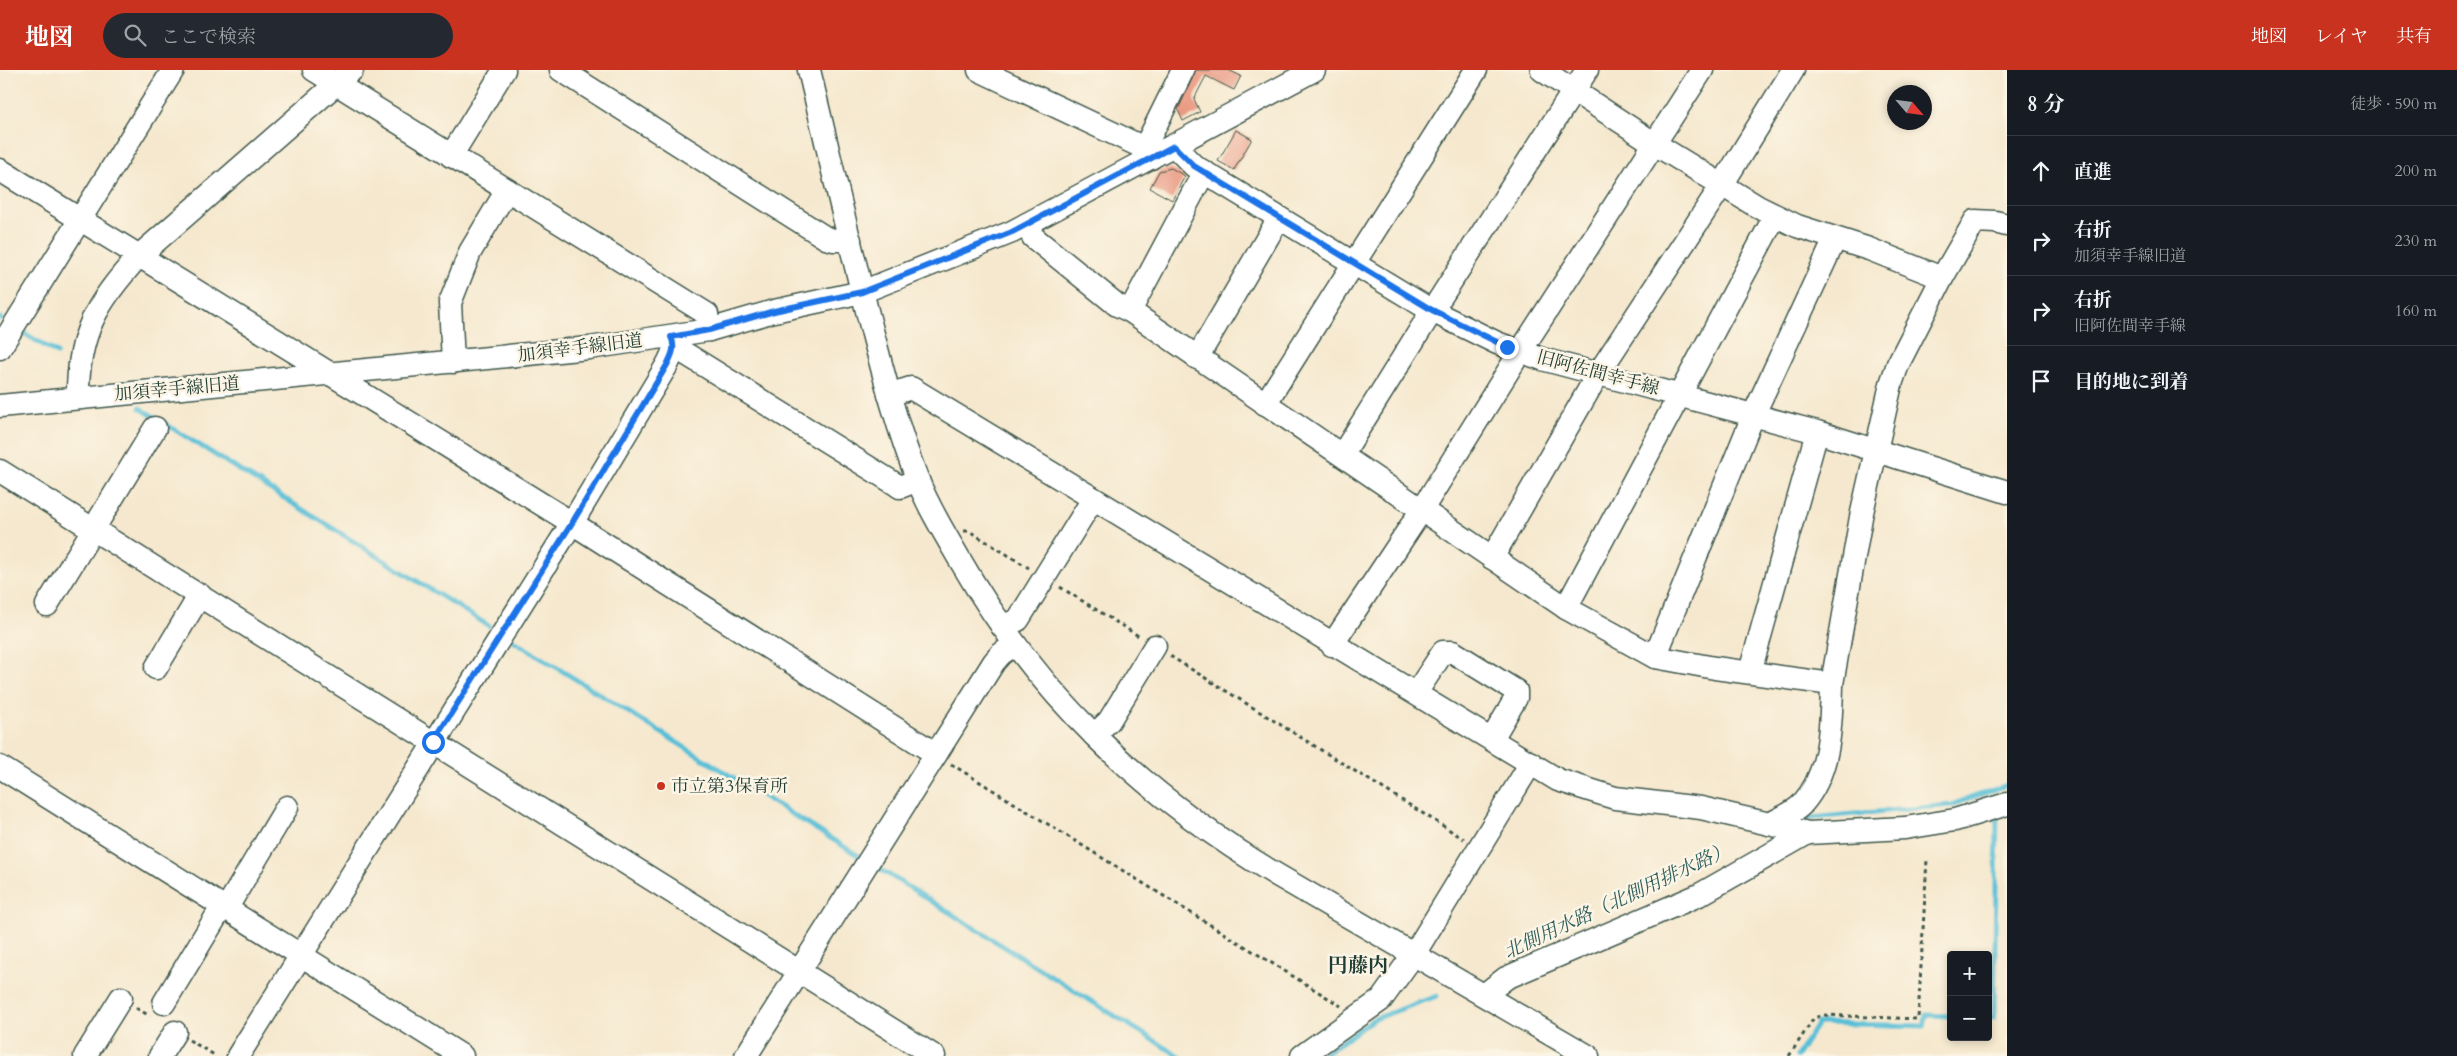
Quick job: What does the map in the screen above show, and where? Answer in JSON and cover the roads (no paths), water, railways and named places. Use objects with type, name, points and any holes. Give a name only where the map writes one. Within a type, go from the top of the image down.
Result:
[{"type":"street","points":[[0,348],[173,70]]},
{"type":"street","points":[[314,70],[344,77],[451,156],[707,314],[709,330]]},
{"type":"street","points":[[451,156],[504,70]]},
{"type":"street","points":[[561,70],[636,117],[639,122],[826,238],[850,240]]},
{"type":"street","points":[[809,70],[862,292],[889,394],[918,480],[946,537],[978,592],[1014,645],[1056,696],[1144,783],[1234,850],[1588,1056]]},
{"type":"street","points":[[979,70],[1148,154],[1183,70]]},
{"type":"street","name":"加須幸手線旧道","points":[[0,406],[453,362],[672,343],[774,311],[862,292],[968,251],[1027,224],[1148,154],[1174,146],[1314,70]]},
{"type":"street","points":[[1265,404],[1476,70]]},
{"type":"street","points":[[1542,70],[1655,144],[1775,216],[1835,239],[1869,248],[1942,278]]},
{"type":"street","points":[[1342,455],[1432,310],[1587,70]]},
{"type":"street","points":[[1332,645],[1421,511],[1520,352],[1702,70]]},
{"type":"street","points":[[1492,558],[1598,374],[1722,185],[1793,70]]},
{"type":"street","points":[[78,398],[78,378],[82,351],[93,317],[104,297],[139,256],[344,77]]},
{"type":"street","name":"旧阿佐間幸手線","points":[[1174,146],[1185,159],[1204,172],[1432,310],[1468,330],[1520,352],[1817,432],[2007,492]]},
{"type":"street","points":[[0,170],[572,523],[936,754]]},
{"type":"street","points":[[1130,311],[1204,172]]},
{"type":"street","points":[[453,362],[450,303],[470,252],[507,190]]},
{"type":"street","points":[[1566,608],[1775,216]]},
{"type":"street","points":[[1197,358],[1280,218]]},
{"type":"street","points":[[1484,995],[1506,978],[1699,895],[1789,828],[1824,765],[1831,712],[1832,684],[1861,517],[1877,450],[1885,405],[1896,370],[1942,278],[1975,221],[2001,223]]},
{"type":"street","points":[[1027,224],[1033,237],[1117,305],[1130,311],[1566,608],[1655,657],[1715,668],[1832,684]]},
{"type":"street","points":[[1655,657],[1753,416],[1835,239]]},
{"type":"street","points":[[238,1056],[572,523],[667,365],[672,343],[686,354],[896,485],[900,487],[918,480]]},
{"type":"street","points":[[889,394],[911,388],[1332,645],[1416,693],[1558,780],[1615,798],[1701,808],[1789,828],[1905,828],[1955,820],[2007,804]]},
{"type":"street","points":[[46,605],[155,428]]},
{"type":"street","points":[[1750,672],[1817,432]]},
{"type":"street","points":[[0,471],[200,594],[934,1056]]},
{"type":"street","points":[[1002,626],[1018,620],[1093,499]]},
{"type":"street","points":[[156,668],[200,594]]},
{"type":"street","points":[[746,1056],[994,662],[1001,654],[1014,645]]},
{"type":"street","points":[[1094,735],[1109,721],[1155,646]]},
{"type":"street","points":[[1416,693],[1443,652],[1453,652],[1516,691],[1516,698],[1492,739]]},
{"type":"street","points":[[1302,1056],[1381,1000],[1414,954],[1531,763]]},
{"type":"street","points":[[0,768],[462,1056]]},
{"type":"street","points":[[164,1003],[287,807]]},
{"type":"street","points":[[85,1056],[121,998]]},
{"type":"street","points":[[160,1056],[175,1032]]},
{"type":"waterway","points":[[22,332],[57,353]]},
{"type":"waterway","points":[[140,408],[489,626]]},
{"type":"waterway","points":[[511,639],[859,856]]},
{"type":"waterway","name":"北側用水路（北側用排水路）","points":[[1797,822],[1811,818],[1951,805],[2007,785]]},
{"type":"waterway","points":[[1992,1018],[1994,1018],[1997,814]]},
{"type":"waterway","name":"北側用水路（北側用排水路）","points":[[1758,849],[1780,834]]},
{"type":"waterway","points":[[875,866],[1179,1056]]},
{"type":"waterway","name":"北側用水路（北側用排水路）","points":[[1322,1056],[1374,1019],[1437,996]]},
{"type":"waterway","points":[[1797,1056],[1818,1023],[1924,1026],[1926,1015],[1947,1016]]},
{"type":"place","name":"市立第3保育所","points":[[661,786]]},
{"type":"district","name":"円藤内","points":[[1358,965]]}]
